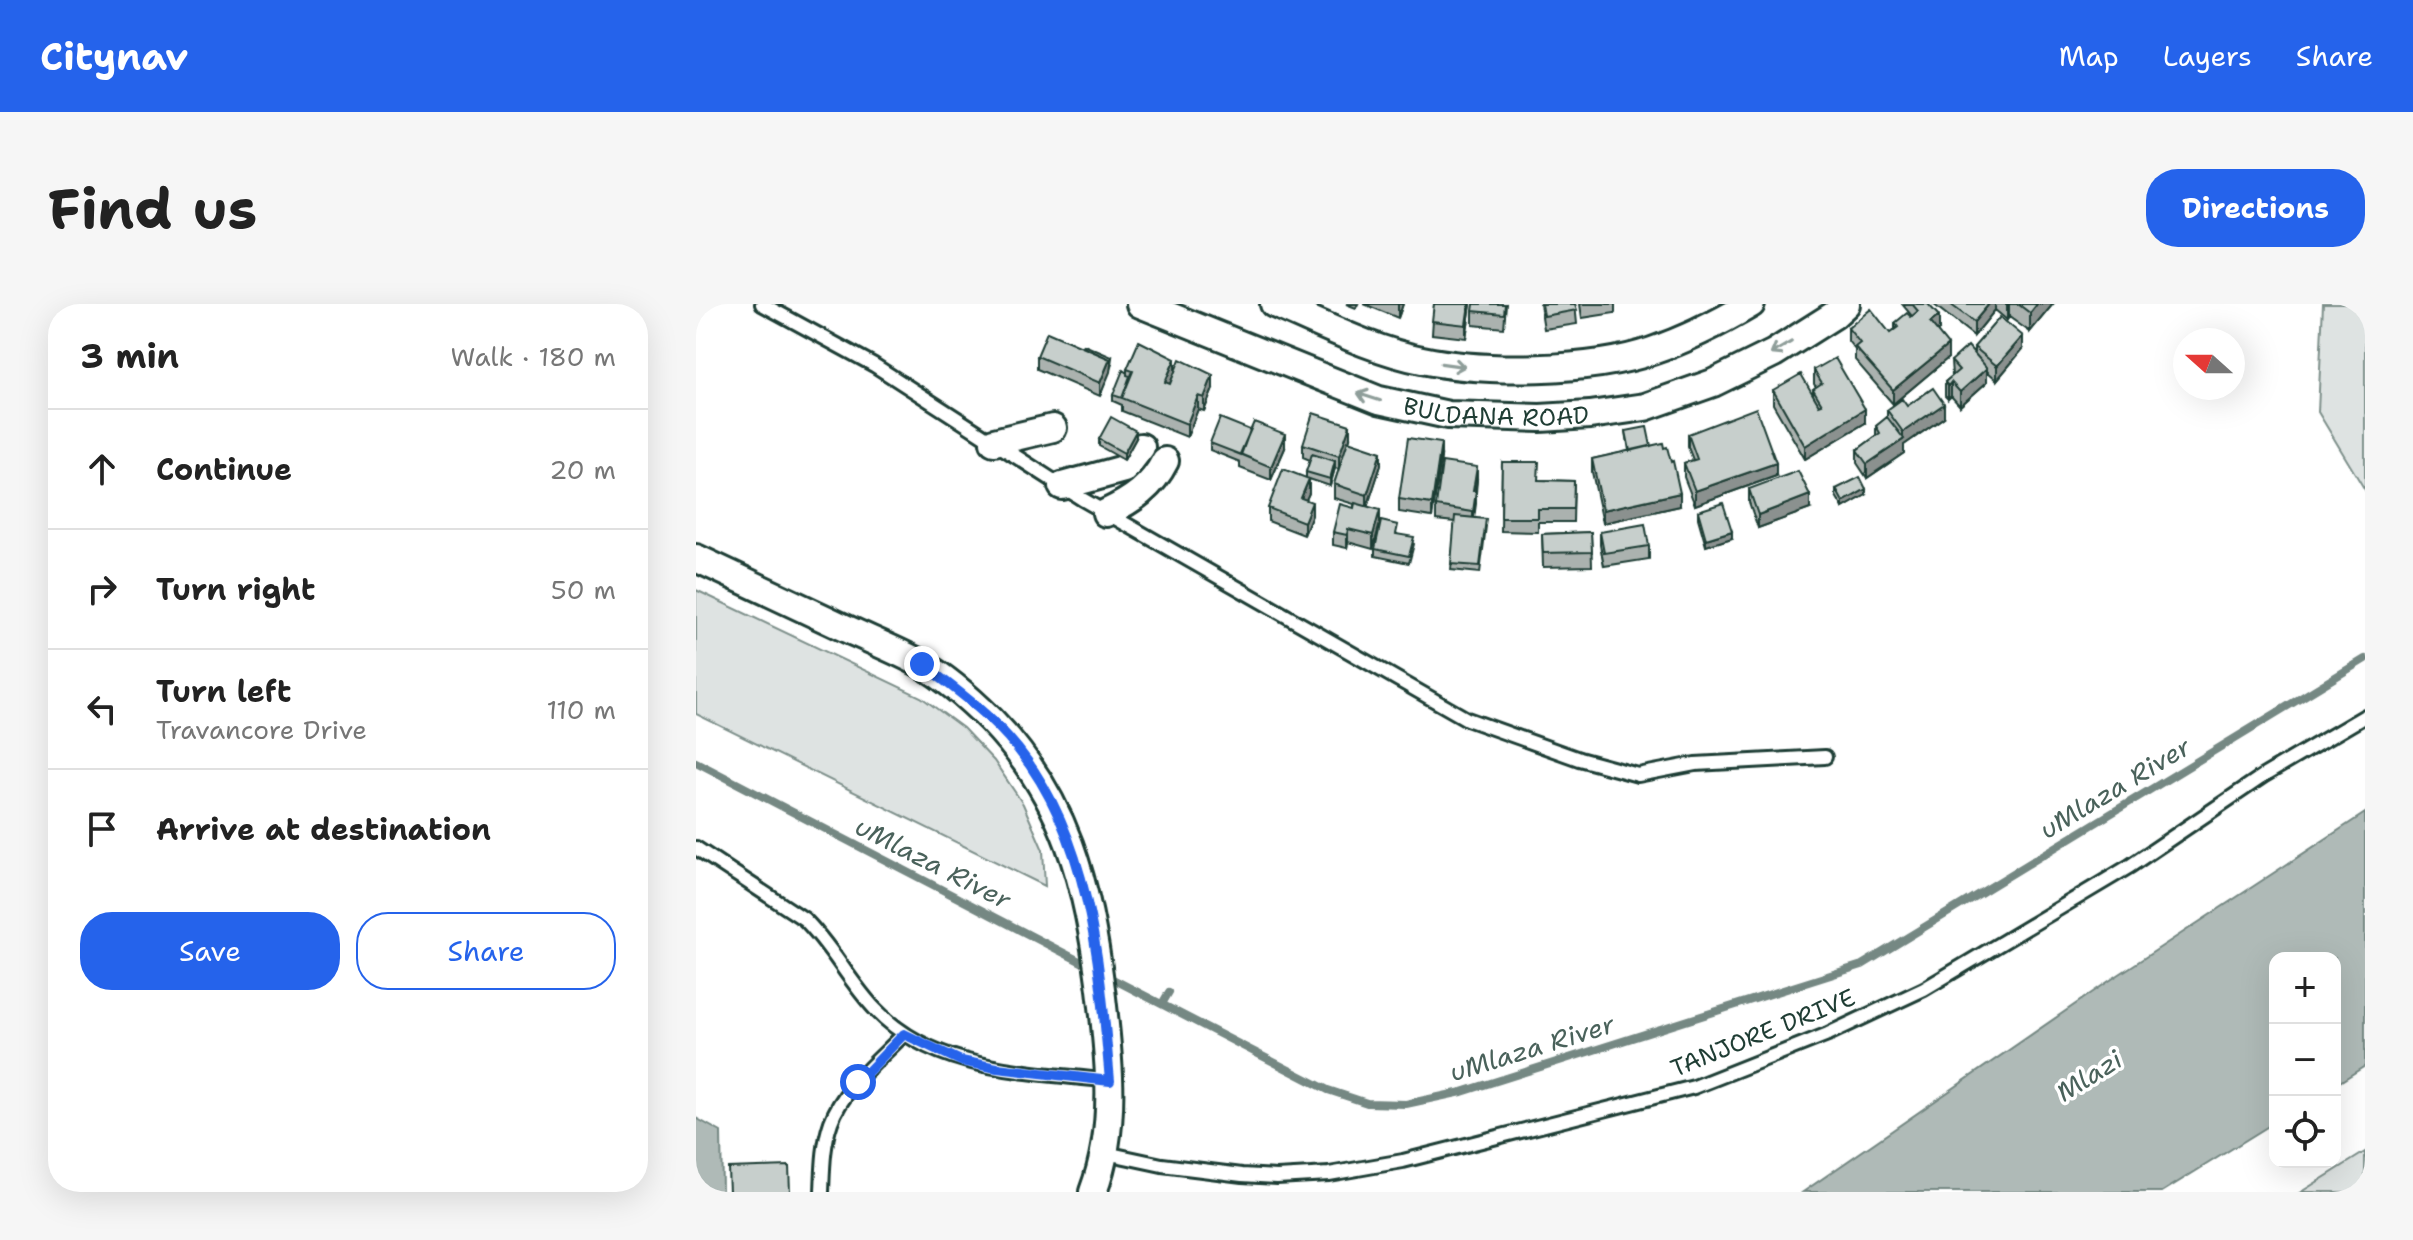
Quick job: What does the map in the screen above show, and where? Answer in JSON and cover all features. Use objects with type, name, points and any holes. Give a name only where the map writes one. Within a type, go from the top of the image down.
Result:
[{"type":"street","name":"BULDANA ROAD","points":[[1140,304],[1379,400],[1448,415],[1540,418],[1645,407],[1713,383],[1774,353],[1846,304]]},
{"type":"street","name":"BULDANA ROAD","points":[[1274,304],[1383,349],[1421,360],[1466,367],[1534,368],[1593,363],[1649,352],[1716,325],[1751,304]]},
{"type":"street","points":[[994,442],[1053,428]]},
{"type":"street","points":[[1062,486],[1124,469],[1141,447]]},
{"type":"street","points":[[1106,513],[1124,504],[1155,480],[1165,461]]},
{"type":"street","points":[[696,558],[922,664],[972,701],[1018,749],[1050,799],[1069,840],[1086,897],[1105,1027],[1110,1118],[1106,1153],[1093,1192]]},
{"type":"lane","points":[[762,304],[874,365],[1106,513],[1467,719],[1579,759],[1638,775],[1695,764],[1825,757]]},
{"type":"lane","name":"TANJORE DRIVE","points":[[1106,1153],[1162,1165],[1242,1175],[1277,1177],[1329,1174],[1403,1161],[1694,1087],[1828,1034],[1924,989],[2130,866],[2263,776],[2365,716]]},
{"type":"lane","points":[[696,848],[804,919],[819,933],[856,989],[878,1013],[904,1034],[961,1061],[1110,1081]]},
{"type":"lane","points":[[822,1192],[824,1154],[831,1121],[850,1091],[904,1034]]},
{"type":"shaded area","points":[[2323,304],[2365,304],[2365,490],[2318,412]]},
{"type":"shaded area","points":[[696,590],[921,697],[963,728],[994,761],[1023,804],[1043,850],[1045,886],[696,714]]},
{"type":"shaded area","points":[[2365,1152],[2365,1192],[2301,1192],[2341,1168]]},
{"type":"water","name":"Mlazi","points":[[2365,813],[2365,1066],[2341,1081],[2341,952],[2269,952],[2269,1126],[2162,1192],[1803,1192],[2109,981]]},
{"type":"water","points":[[696,1118],[721,1132],[722,1192],[696,1192]]},
{"type":"building","points":[[1434,304],[1469,304],[1466,325],[1432,321]]},
{"type":"building","points":[[1474,304],[1505,304],[1504,314],[1473,311]]},
{"type":"building","points":[[1542,304],[1575,304],[1577,310],[1544,316]]},
{"type":"building","points":[[1912,304],[1928,304],[1939,316],[1930,323],[1948,345],[1893,390],[1855,347],[1860,343],[1848,328],[1871,309],[1890,333],[1898,327],[1895,323],[1907,313],[1911,317],[1918,311]]},
{"type":"building","points":[[1950,304],[1989,304],[1974,322]]},
{"type":"building","points":[[2018,304],[2037,304],[2030,313]]},
{"type":"building","points":[[2000,317],[2023,336],[1997,366],[1974,347]]},
{"type":"building","points":[[1047,332],[1110,359],[1100,383],[1037,356]]},
{"type":"building","points":[[1139,341],[1175,359],[1165,382],[1170,384],[1180,359],[1213,375],[1204,398],[1198,396],[1187,424],[1122,398],[1133,371],[1127,369]]},
{"type":"building","points":[[1084,345],[1112,357],[1110,362],[1110,359]]},
{"type":"building","points":[[1968,346],[1987,368],[1960,392],[1951,382],[1948,386],[1945,382],[1959,370],[1951,361]]},
{"type":"building","points":[[1835,358],[1865,409],[1805,446],[1773,390],[1801,374],[1819,405],[1822,404],[1813,389],[1822,383],[1814,370]]},
{"type":"building","points":[[1123,370],[1130,376],[1122,398],[1113,395]]},
{"type":"building","points":[[1933,388],[1944,404],[1903,432],[1887,410],[1902,399],[1907,406]]},
{"type":"building","points":[[1756,408],[1776,463],[1695,491],[1684,463],[1697,459],[1688,434]]},
{"type":"building","points":[[1313,413],[1350,425],[1339,456],[1303,444]]},
{"type":"building","points":[[1111,417],[1136,431],[1124,453],[1099,439]]},
{"type":"building","points":[[1887,417],[1904,439],[1867,464],[1857,450],[1880,433],[1876,426]]},
{"type":"building","points":[[1220,418],[1250,430],[1241,455],[1210,443]]},
{"type":"building","points":[[1254,422],[1285,434],[1271,467],[1240,454]]},
{"type":"building","points":[[1647,427],[1651,446],[1630,451],[1626,431]]},
{"type":"building","points":[[1408,438],[1441,443],[1432,504],[1399,499]]},
{"type":"building","points":[[1348,441],[1381,452],[1367,495],[1334,484]]},
{"type":"building","points":[[1663,443],[1673,461],[1680,493],[1603,510],[1592,459]]},
{"type":"building","points":[[1312,454],[1335,461],[1330,479],[1306,472]]},
{"type":"building","points":[[1442,462],[1477,467],[1473,512],[1436,506]]},
{"type":"building","points":[[1502,462],[1539,462],[1538,480],[1574,481],[1573,509],[1538,509],[1538,518],[1501,518]]},
{"type":"building","points":[[1283,469],[1309,479],[1301,498],[1312,502],[1304,522],[1268,508]]},
{"type":"building","points":[[1798,471],[1810,495],[1758,515],[1749,489]]},
{"type":"building","points":[[1860,477],[1866,489],[1843,502],[1836,489]]},
{"type":"building","points":[[1355,503],[1380,510],[1373,535],[1348,529],[1347,535],[1333,532],[1340,504],[1354,508]]},
{"type":"building","points":[[1723,503],[1732,531],[1706,539],[1698,511]]},
{"type":"building","points":[[1455,516],[1486,519],[1480,566],[1451,564]]},
{"type":"building","points":[[1381,521],[1398,525],[1396,534],[1414,537],[1409,556],[1375,549]]},
{"type":"building","points":[[1645,524],[1649,546],[1604,553],[1600,532]]},
{"type":"building","points":[[1591,532],[1592,552],[1543,553],[1542,534]]},
{"type":"building","points":[[789,1166],[790,1192],[729,1192],[728,1168]]},
{"type":"waterway","name":"uMlaza River","points":[[1105,975],[1328,1090],[1367,1103],[1406,1104],[1462,1092],[1862,965],[2365,659]]},
{"type":"waterway","name":"uMlaza River","points":[[696,762],[1093,968]]},
{"type":"waterway","points":[[1162,1004],[1169,992]]},
{"type":"route","points":[[858,1082],[904,1034],[932,1050],[961,1061],[1110,1081],[1097,962],[1086,897],[1069,840],[1050,799],[1018,749],[972,701],[922,664]]}]
